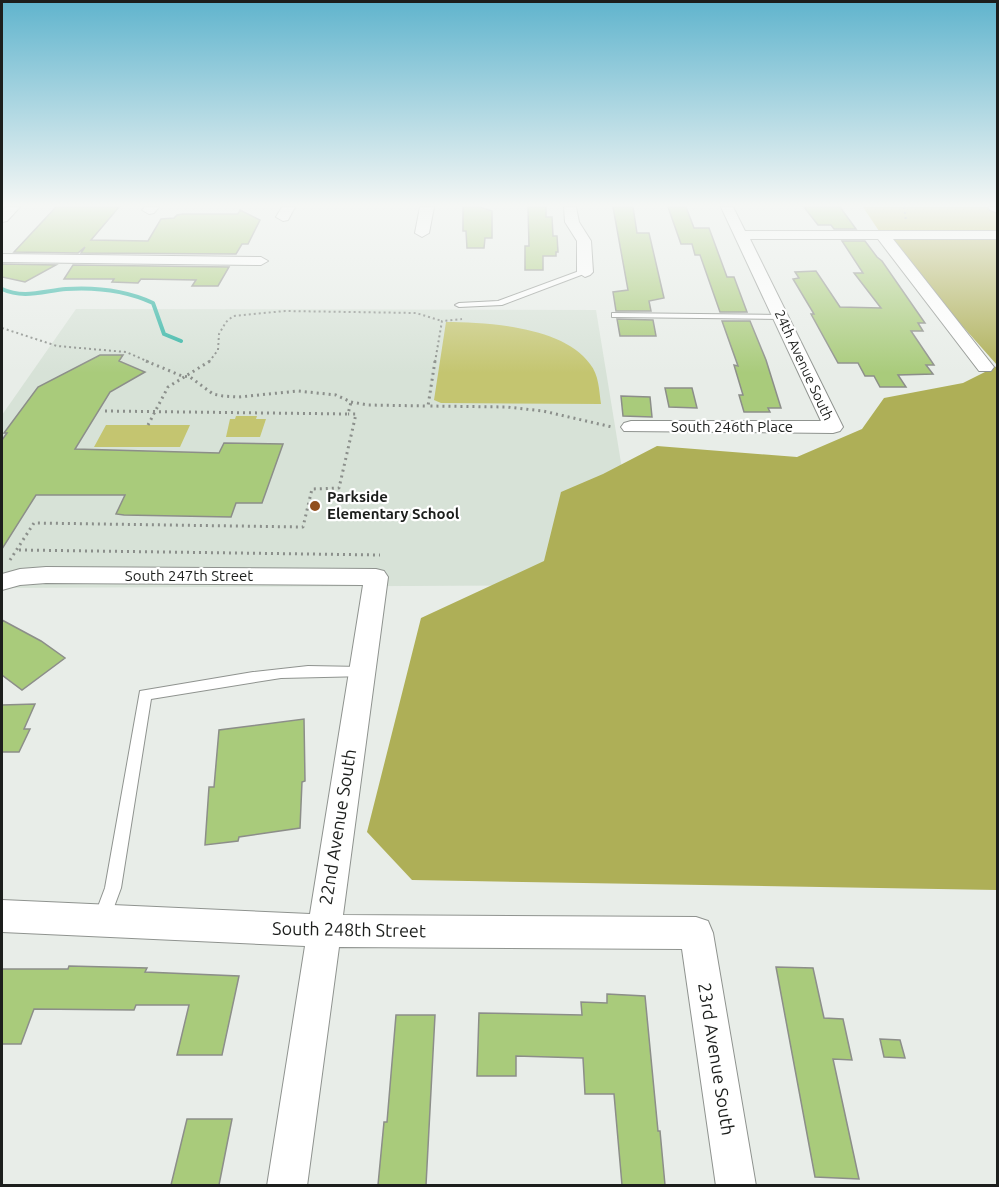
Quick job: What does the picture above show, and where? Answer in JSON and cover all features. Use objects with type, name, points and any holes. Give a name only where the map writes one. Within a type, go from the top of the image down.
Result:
[{"type":"street","points":[[585,262],[585,272]]},
{"type":"street","name":"24th Avenue South","points":[[755,262],[833,427]]},
{"type":"street","points":[[903,262],[985,367]]},
{"type":"street","name":"South 246th Place","points":[[623,427],[833,427]]},
{"type":"street","name":"South 247th Street","points":[[4,573],[20,577],[378,566]]},
{"type":"street","name":"22nd Avenue South","points":[[287,1185],[322,931],[378,566]]},
{"type":"street","name":"South 248th Street","points":[[2,916],[322,931],[696,933]]},
{"type":"street","name":"23rd Avenue South","points":[[696,933],[736,1185]]},
{"type":"lane","points":[[459,305],[498,303],[585,272]]},
{"type":"lane","points":[[615,315],[781,317]]},
{"type":"lane","points":[[100,921],[113,888],[145,695],[263,677],[338,669],[362,672]]},
{"type":"path","points":[[148,425],[168,387],[207,364],[218,350],[219,334],[228,318],[233,316],[293,311],[416,313],[442,321],[475,318],[500,307],[498,303]]},
{"type":"path","points":[[428,406],[442,321]]},
{"type":"path","points":[[2,328],[57,346],[126,352],[188,377],[213,394],[238,397],[298,391],[321,392],[336,395],[351,402],[383,406],[507,406],[623,427]]},
{"type":"path","points":[[348,414],[351,402]]},
{"type":"path","points":[[4,573],[34,524],[303,527],[312,489],[339,488],[356,414],[105,411]]},
{"type":"path","points":[[19,550],[378,566]]},
{"type":"shaded area","points":[[906,262],[997,262],[997,365]]},
{"type":"shaded area","name":"Parkside Elementary School","points":[[76,309],[596,310],[641,585],[2,588],[2,415]]},
{"type":"shaded area","points":[[446,322],[483,323],[524,329],[562,342],[578,352],[593,368],[601,404],[441,403],[434,400]]},
{"type":"shaded area","points":[[997,366],[997,890],[412,880],[367,832],[421,618],[544,561],[561,492],[603,474],[657,446],[797,457],[862,429],[884,398],[963,383]]},
{"type":"shaded area","points":[[236,416],[257,416],[256,419],[266,419],[260,437],[226,437],[230,419],[235,419]]},
{"type":"shaded area","points":[[106,425],[190,425],[180,447],[94,447]]},
{"type":"building","points":[[525,262],[543,262],[543,270],[525,270]]},
{"type":"building","points":[[623,262],[656,262],[664,298],[649,301],[651,311],[616,311],[613,292],[628,290]]},
{"type":"building","points":[[703,262],[722,262],[727,277],[734,277],[747,312],[720,312]]},
{"type":"building","points":[[856,262],[883,262],[925,323],[918,323],[923,331],[911,331],[934,365],[926,365],[933,374],[898,375],[906,387],[880,387],[874,376],[865,376],[858,363],[838,363],[811,314],[814,314],[793,279],[799,278],[795,272],[816,271],[840,307],[881,308],[854,273],[863,273]]},
{"type":"building","points":[[2,264],[56,265],[25,282],[2,277]]},
{"type":"building","points":[[73,265],[229,267],[218,286],[192,286],[196,280],[141,279],[138,283],[112,282],[114,279],[64,279]]},
{"type":"building","points":[[617,319],[653,320],[656,336],[620,336]]},
{"type":"building","points":[[722,321],[750,321],[766,360],[781,408],[768,408],[770,412],[744,412],[739,395],[743,395],[734,365],[738,366]]},
{"type":"building","points":[[100,355],[123,355],[119,361],[145,372],[110,392],[75,449],[219,453],[224,443],[283,444],[262,503],[236,503],[231,517],[124,515],[116,514],[125,495],[36,495],[2,549],[2,440],[7,433],[4,433],[38,387]]},
{"type":"building","points":[[665,388],[692,388],[697,408],[669,407]]},
{"type":"building","points":[[621,396],[650,397],[652,417],[623,416]]},
{"type":"building","points":[[2,620],[41,641],[65,658],[22,690],[2,675]]},
{"type":"building","points":[[35,704],[24,729],[30,729],[19,752],[2,752],[2,705]]},
{"type":"building","points":[[304,719],[305,781],[302,782],[300,828],[239,837],[238,841],[205,845],[209,787],[214,787],[219,730]]},
{"type":"building","points":[[69,966],[147,968],[145,972],[239,976],[222,1055],[177,1055],[189,1005],[136,1005],[134,1010],[34,1009],[21,1044],[2,1044],[2,969],[68,969]]},
{"type":"building","points":[[776,967],[813,968],[824,1018],[843,1019],[852,1060],[833,1059],[859,1179],[815,1177]]},
{"type":"building","points":[[607,994],[645,996],[665,1185],[622,1185],[614,1094],[585,1094],[583,1058],[516,1056],[516,1076],[477,1076],[479,1013],[582,1015],[581,1002],[607,1003]]},
{"type":"building","points":[[396,1015],[435,1015],[426,1185],[378,1185],[384,1122],[387,1122]]},
{"type":"building","points":[[880,1039],[900,1040],[905,1058],[884,1057]]},
{"type":"building","points":[[187,1119],[232,1119],[219,1185],[171,1185]]},
{"type":"waterway","points":[[2,289],[18,294],[89,289],[111,290],[132,295],[153,303],[164,334],[181,341]]},
{"type":"place","name":"Parkside Elementary School","points":[[315,506]]}]
